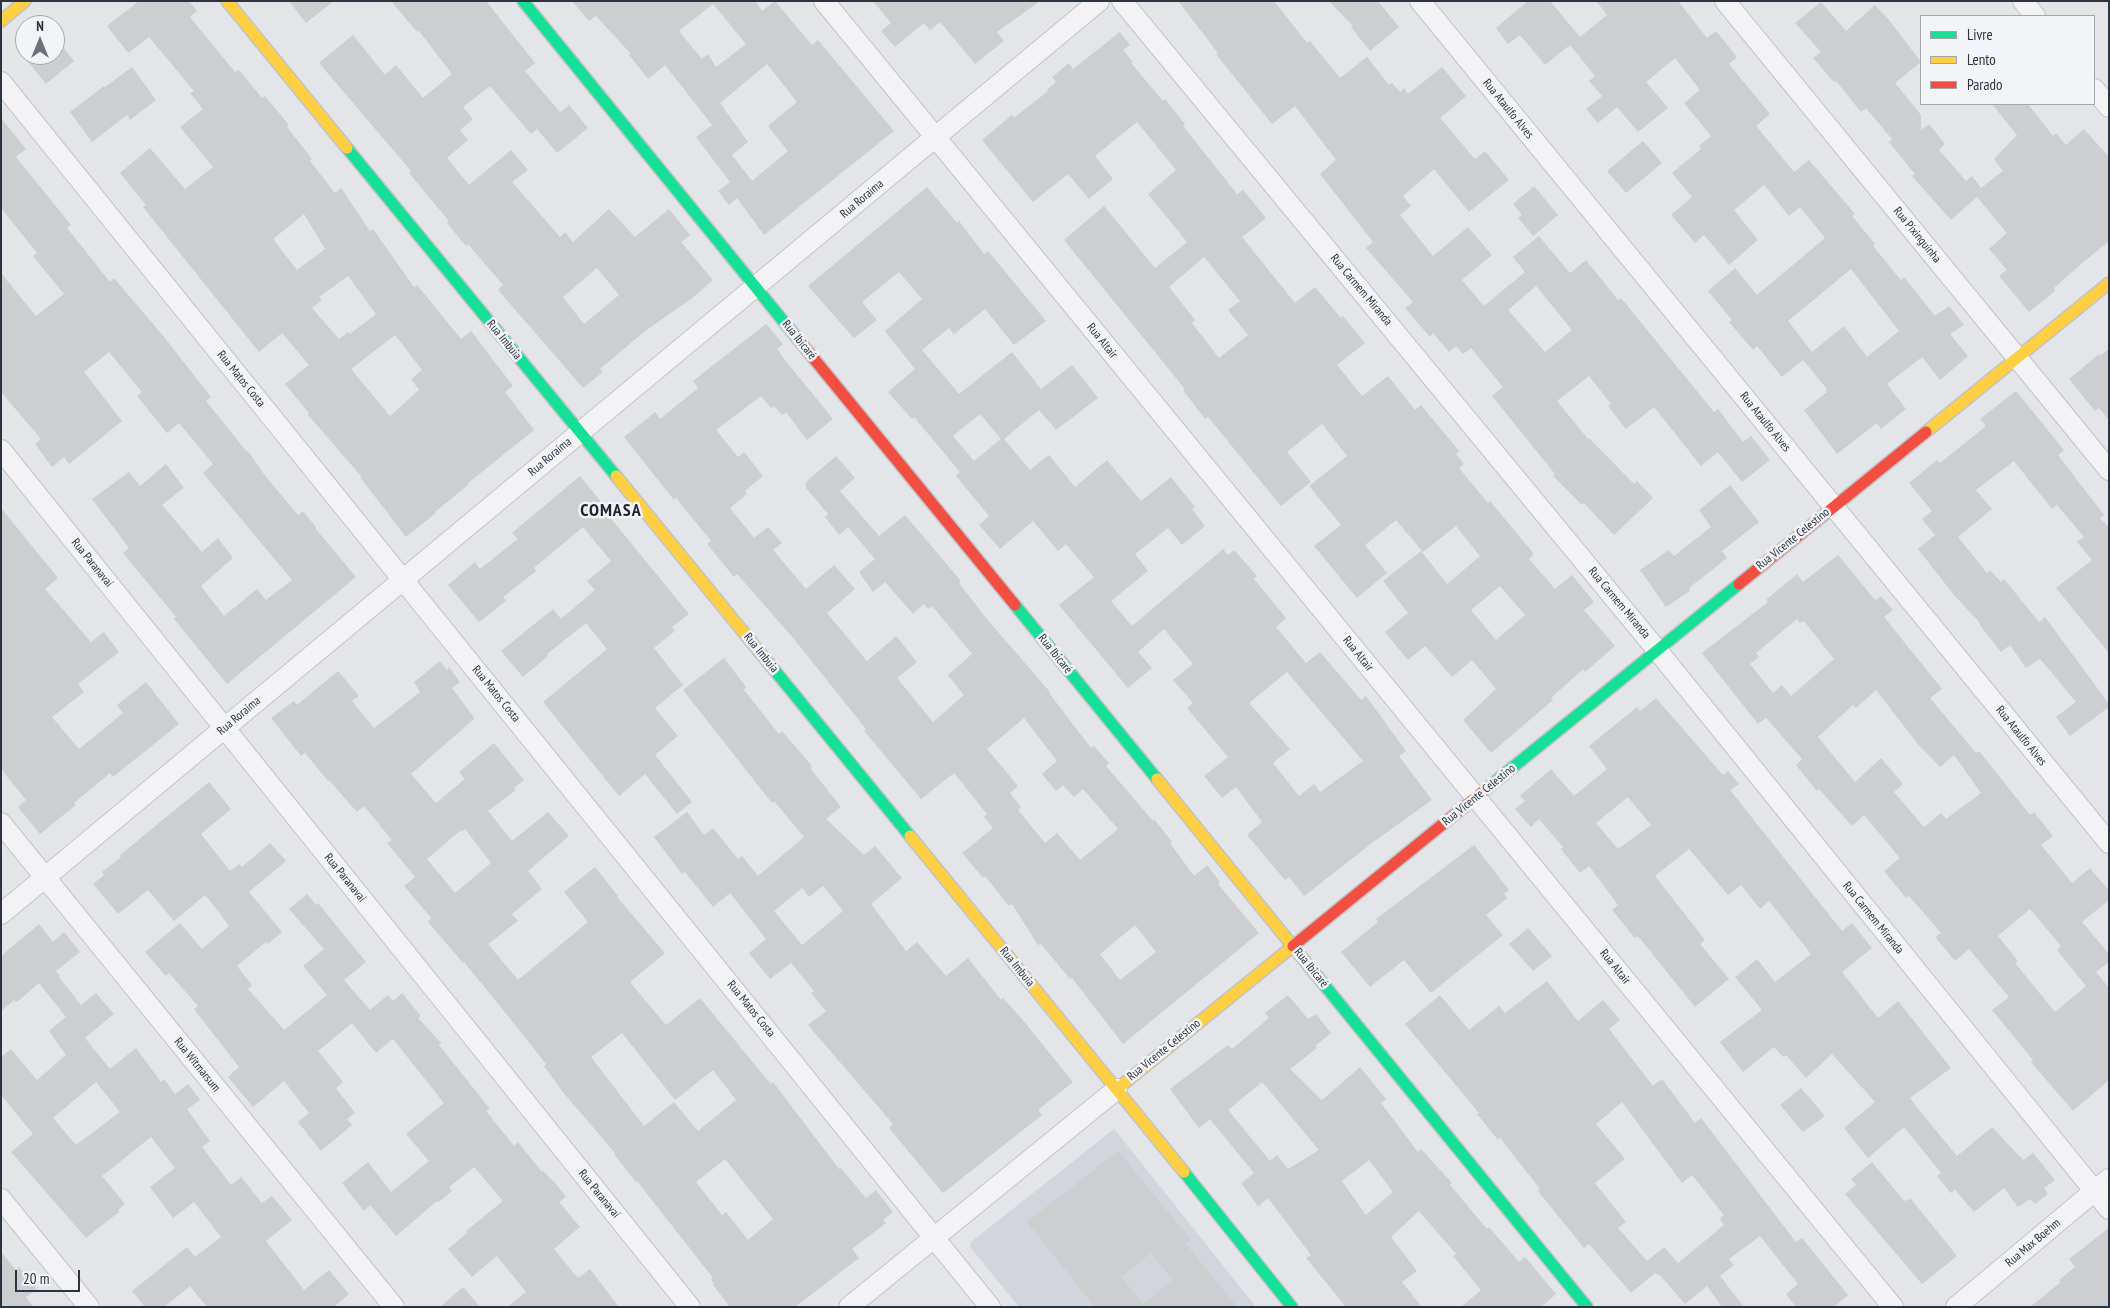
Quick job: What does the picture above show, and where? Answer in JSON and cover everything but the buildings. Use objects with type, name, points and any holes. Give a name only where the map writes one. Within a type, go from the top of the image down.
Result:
[{"type":"street","points":[[1,21],[25,1]]},
{"type":"street","name":"Rua Imbuia","points":[[227,1],[1117,1089],[1292,1307]]},
{"type":"street","name":"Rua Ibicaré","points":[[523,1],[1587,1307]]},
{"type":"street","name":"Rua Altair","points":[[824,1],[1893,1307]]},
{"type":"street","name":"Rua Roraima","points":[[1,914],[1099,1]]},
{"type":"street","name":"Rua Carmem Miranda","points":[[1122,1],[2101,1185],[2109,1210]]},
{"type":"street","name":"Rua Ataulfo Alves","points":[[1420,1],[2109,843]]},
{"type":"street","name":"Rua Pixinguinha","points":[[1725,1],[2109,470]]},
{"type":"street","points":[[2023,1],[2034,15]]},
{"type":"street","name":"Rua Matos Costa","points":[[1,82],[990,1307]]},
{"type":"street","points":[[2095,89],[2109,107]]},
{"type":"street","name":"Rua Vicente Celestino","points":[[849,1307],[2109,283]]},
{"type":"street","name":"Rua Paranavaí","points":[[1,450],[690,1307]]},
{"type":"street","name":"Rua Witmarsum","points":[[1,823],[394,1307]]},
{"type":"street","name":"Rua Max Boehm","points":[[1956,1307],[2101,1185]]},
{"type":"street","points":[[1,1199],[88,1307]]},
{"type":"shaded area","points":[[1114,1129],[1256,1307],[1019,1307],[970,1247],[971,1242]]},
{"type":"traffic: fast","points":[[523,1],[797,338]]},
{"type":"traffic: fast","points":[[347,148],[616,476]]},
{"type":"traffic: fast","points":[[1486,789],[1739,584]]},
{"type":"traffic: fast","points":[[1015,605],[1157,779]]},
{"type":"traffic: fast","points":[[758,650],[910,836]]},
{"type":"traffic: fast","points":[[1308,965],[1587,1307]]},
{"type":"traffic: fast","points":[[1184,1172],[1292,1307]]},
{"type":"traffic: slow","points":[[1,21],[25,1]]},
{"type":"traffic: slow","points":[[227,1],[347,148]]},
{"type":"traffic: slow","points":[[1926,432],[2109,283]]},
{"type":"traffic: slow","points":[[616,476],[758,650]]},
{"type":"traffic: slow","points":[[1157,779],[1308,965]]},
{"type":"traffic: slow","points":[[910,836],[1184,1172]]},
{"type":"traffic: slow","points":[[1117,1089],[1293,946]]},
{"type":"traffic: jam","points":[[797,338],[1015,605]]},
{"type":"traffic: jam","points":[[1739,584],[1926,432]]},
{"type":"traffic: jam","points":[[1293,946],[1486,789]]},
{"type":"district","name":"COMASA","points":[[611,511]]}]
